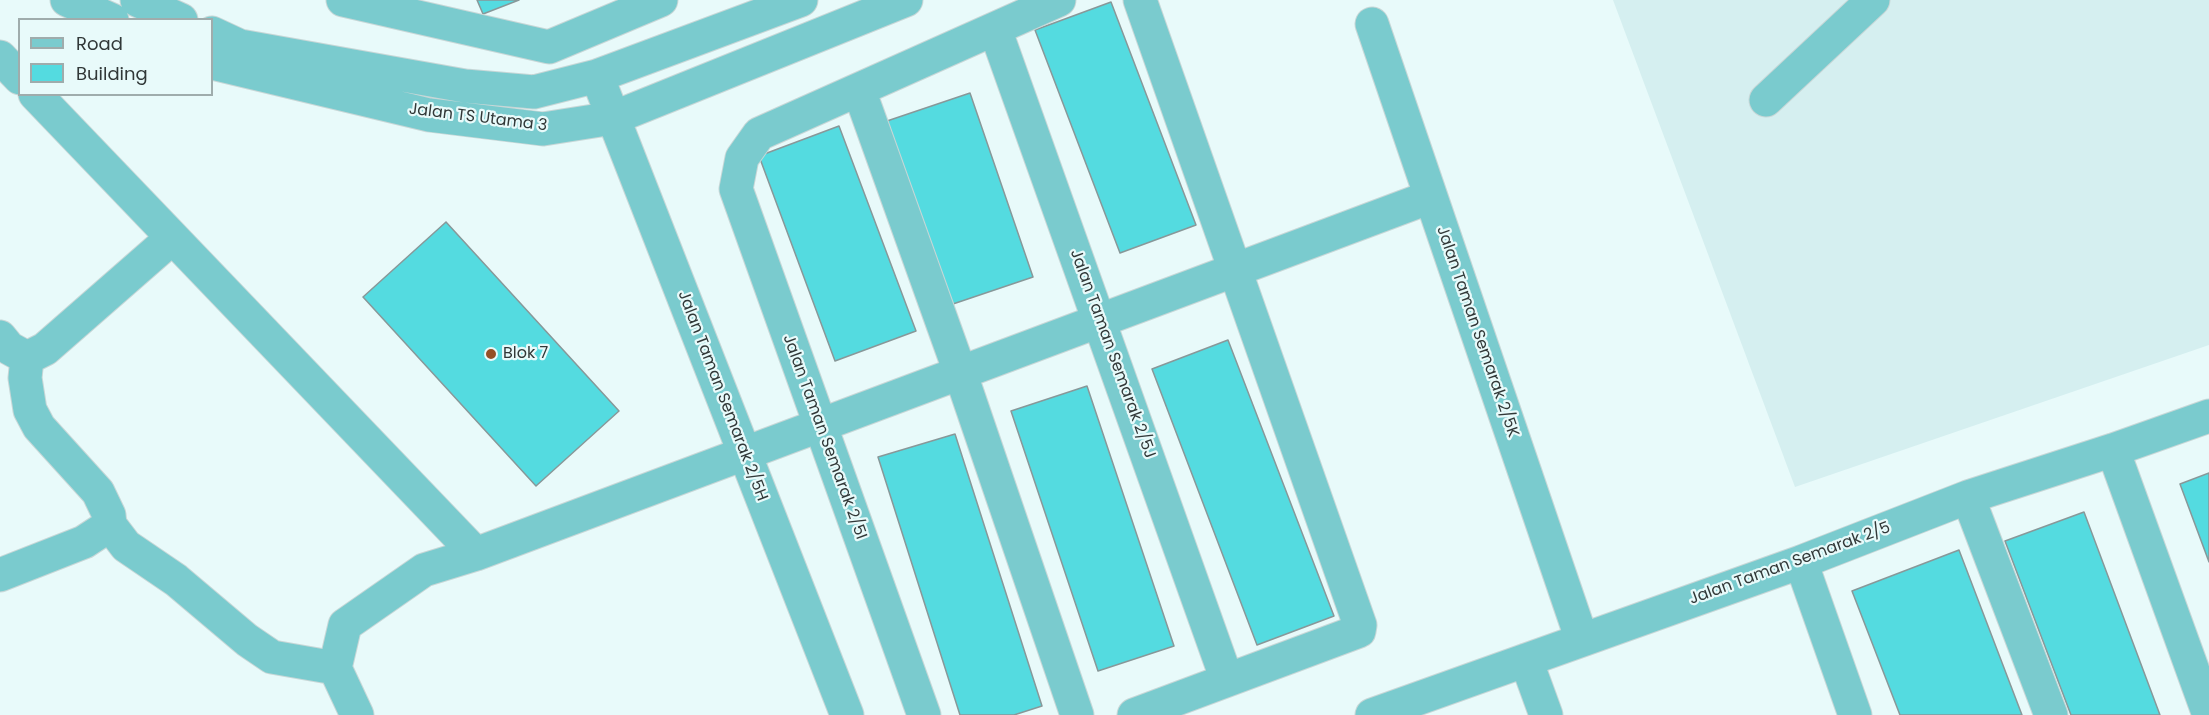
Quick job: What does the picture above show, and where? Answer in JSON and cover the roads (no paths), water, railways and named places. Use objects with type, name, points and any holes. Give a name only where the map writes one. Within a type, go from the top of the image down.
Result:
[{"type":"street","points":[[67,0],[108,18]]},
{"type":"street","points":[[138,0],[177,18]]},
{"type":"street","points":[[344,0],[549,47],[627,6],[661,0]]},
{"type":"street","name":"Jalan TS Utama 3","points":[[213,33],[240,46],[465,86],[534,92],[597,76],[801,0]]},
{"type":"street","name":"Jalan TS Utama 3","points":[[213,63],[429,115],[543,129],[613,118],[906,0]]},
{"type":"street","points":[[1059,0],[858,90],[960,372],[1077,715]]},
{"type":"street","points":[[1134,715],[1359,631],[1360,625],[1140,0]]},
{"type":"street","points":[[1766,100],[1873,0]]},
{"type":"street","name":"Jalan Taman Semarak 2/5K","points":[[1372,24],[1582,640]]},
{"type":"street","name":"Jalan Taman Semarak 2/5J","points":[[995,29],[1227,680]]},
{"type":"street","points":[[0,57],[18,76]]},
{"type":"street","name":"Jalan Taman Semarak 2/5H","points":[[597,76],[847,715]]},
{"type":"street","name":"Jalan Taman Semarak 2/5I","points":[[858,90],[759,134],[742,158],[736,189],[924,715]]},
{"type":"street","points":[[37,96],[476,554]]},
{"type":"street","points":[[357,715],[336,668],[345,625],[424,570],[476,554],[1431,197]]},
{"type":"street","points":[[27,358],[45,349],[172,238]]},
{"type":"street","points":[[0,337],[9,348],[27,358]]},
{"type":"street","points":[[27,358],[25,378],[30,410],[39,427],[98,492],[109,515],[110,525],[126,546],[176,580],[247,640],[272,657],[336,668]]},
{"type":"street","name":"Jalan Taman Semarak 2/5","points":[[1372,715],[1801,562],[1968,497],[2114,450],[2209,416]]},
{"type":"street","points":[[2114,450],[2209,715]]},
{"type":"street","points":[[1968,497],[2051,715]]},
{"type":"street","points":[[0,575],[84,542],[110,525]]},
{"type":"street","points":[[1801,562],[1855,715]]},
{"type":"street","points":[[1526,660],[1546,715]]},
{"type":"place","name":"Blok 7","points":[[491,354]]}]
